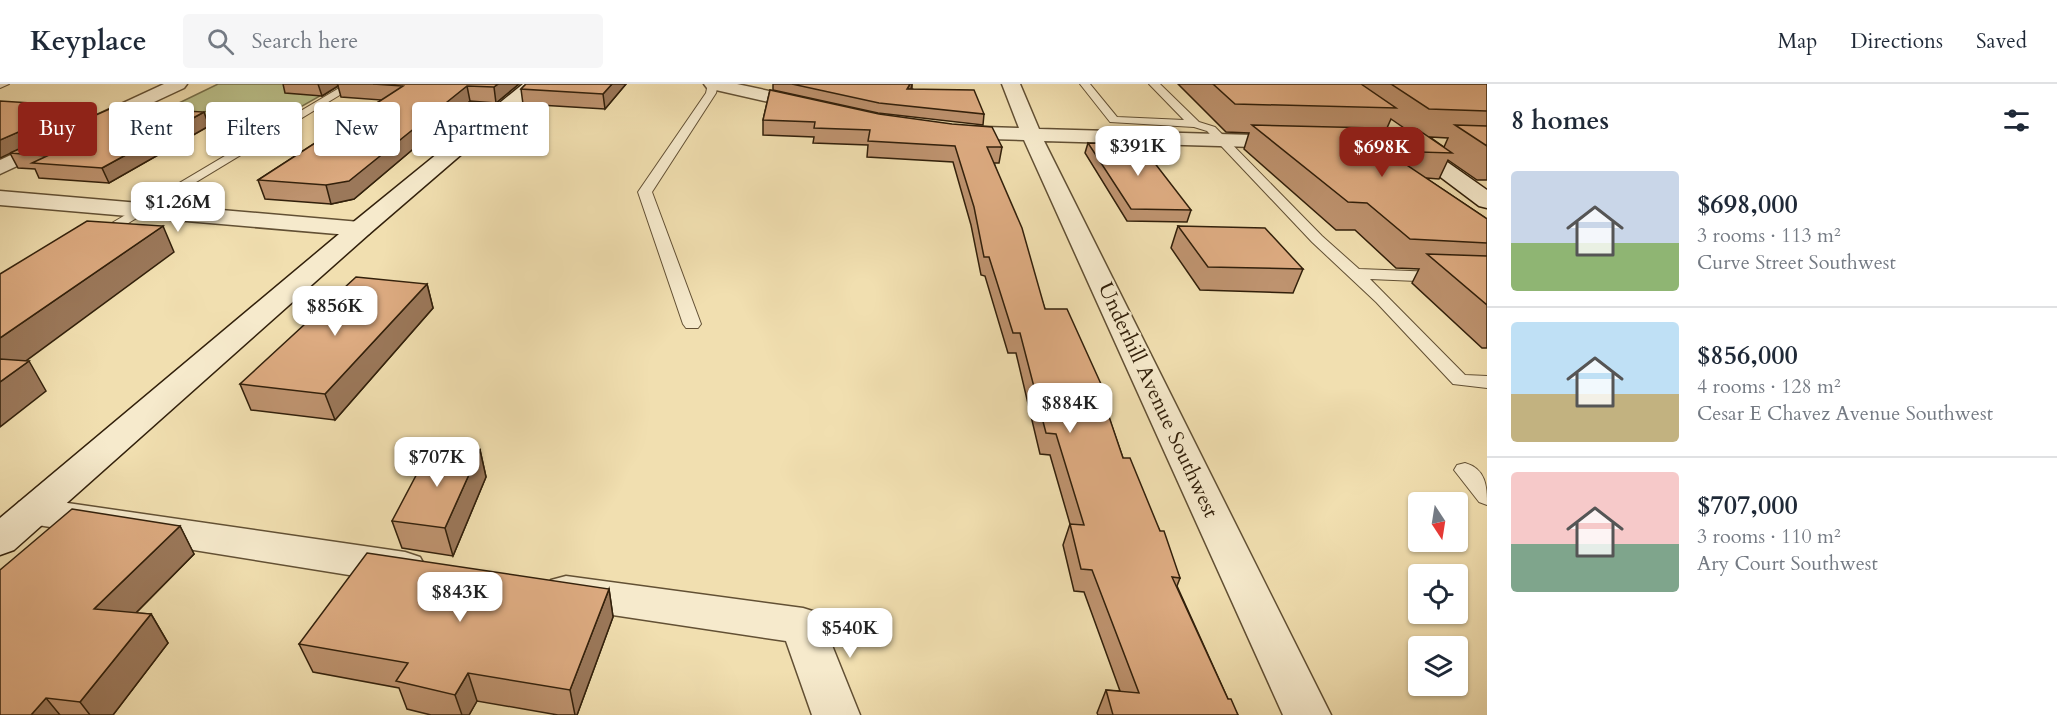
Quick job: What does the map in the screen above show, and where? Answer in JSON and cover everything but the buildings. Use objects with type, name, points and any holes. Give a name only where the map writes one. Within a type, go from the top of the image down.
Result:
[{"type":"street","points":[[0,168],[178,84]]},
{"type":"street","points":[[0,540],[360,229],[534,84]]},
{"type":"street","points":[[713,84],[834,111]]},
{"type":"street","name":"Underhill Avenue Southwest","points":[[1011,84],[1032,136],[1307,715]]},
{"type":"street","points":[[929,128],[1032,136],[1313,143]]},
{"type":"street","points":[[1448,146],[1397,141],[1487,201]]},
{"type":"street","points":[[0,198],[360,229]]},
{"type":"street","points":[[33,512],[437,573]]},
{"type":"street","points":[[532,586],[803,626],[836,715]]},
{"type":"lane","points":[[89,241],[353,84]]},
{"type":"lane","points":[[692,324],[645,192],[711,93],[713,84]]},
{"type":"lane","points":[[1085,84],[1114,120],[1195,124],[1211,129],[1317,239],[1382,298],[1460,380],[1487,382]]},
{"type":"lane","points":[[1154,84],[1195,124]]},
{"type":"lane","points":[[1353,273],[1487,279]]},
{"type":"lane","points":[[1465,470],[1487,496]]},
{"type":"green space","points":[[218,84],[341,84],[302,106],[302,102],[206,102],[206,122],[194,122],[194,102],[181,102]]}]
